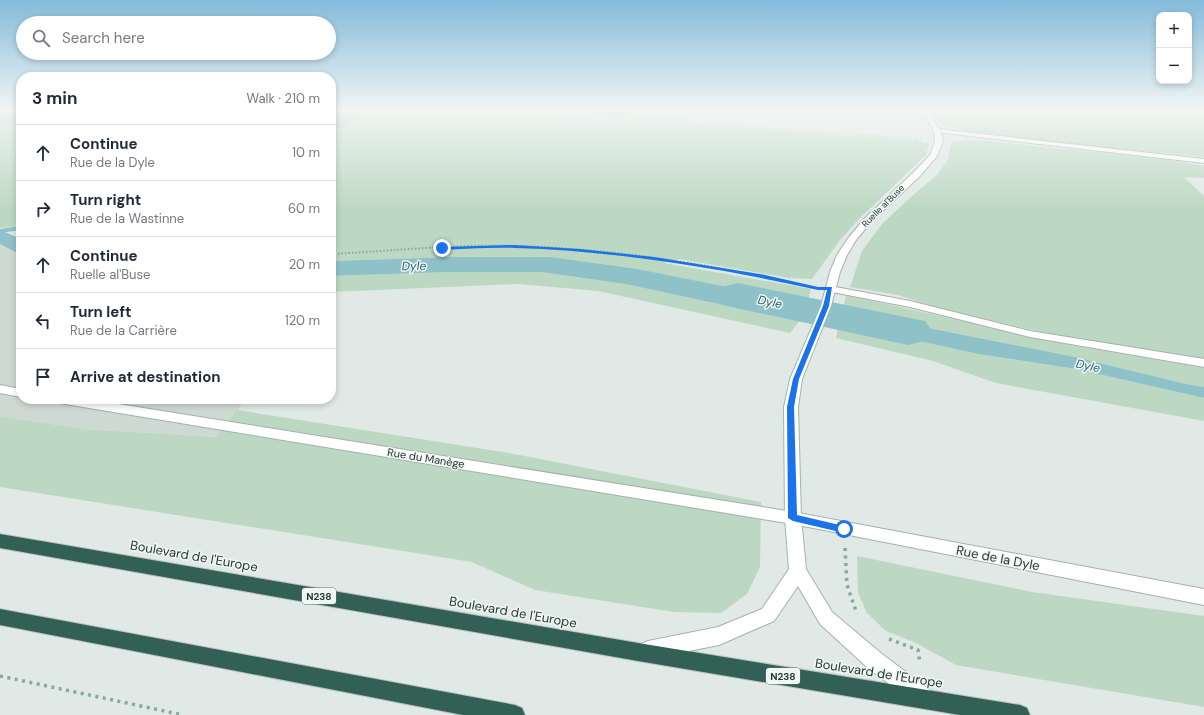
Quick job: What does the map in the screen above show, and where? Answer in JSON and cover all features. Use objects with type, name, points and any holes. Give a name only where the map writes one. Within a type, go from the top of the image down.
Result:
[{"type":"highway","name":"Boulevard de l'Europe","points":[[0,541],[638,652],[1020,715]]},
{"type":"highway","points":[[0,617],[515,715]]},
{"type":"street","name":"Ruelle al'Buse","points":[[798,571],[793,518],[791,407],[796,379],[817,331],[826,306],[837,266],[852,239],[868,220],[917,174],[933,156],[936,143]]},
{"type":"street","points":[[1016,143],[1204,161]]},
{"type":"street","points":[[0,390],[16,392]]},
{"type":"street","name":"Rue du Manège","points":[[90,404],[793,518]]},
{"type":"street","name":"Rue de la Dyle","points":[[793,518],[1204,597]]},
{"type":"street","points":[[638,652],[719,636],[768,616],[798,571],[826,618],[875,661],[928,700]]},
{"type":"lane","points":[[830,289],[910,304],[1030,334],[1204,363]]},
{"type":"path","points":[[336,254],[514,246],[555,248],[654,259],[830,289]]},
{"type":"path","points":[[844,529],[847,585],[858,616]]},
{"type":"path","points":[[883,636],[918,650],[928,700]]},
{"type":"path","points":[[0,676],[183,715]]},
{"type":"shaded area","points":[[0,244],[16,252],[16,404],[242,404],[216,437],[83,429],[0,416]]},
{"type":"green space","points":[[0,143],[16,143],[16,226],[0,228]]},
{"type":"green space","points":[[336,143],[929,143],[926,155],[859,219],[840,240],[812,279],[789,278],[679,259],[664,263],[811,289],[807,303],[638,269],[551,257],[454,257],[336,261]]},
{"type":"green space","points":[[951,143],[1009,143],[1163,159],[1204,166],[1204,178],[1184,177],[1204,196],[1204,359],[1046,333],[948,311],[898,295],[850,287],[862,251],[882,224],[937,175],[948,160]]},
{"type":"green space","points":[[1068,143],[1204,143],[1204,157]]},
{"type":"green space","points":[[449,272],[541,272],[625,284],[728,306],[801,319],[790,333],[598,291],[518,284],[336,292],[336,276]]},
{"type":"green space","points":[[846,295],[1071,345],[1204,368],[1204,387],[1075,357],[843,311]]},
{"type":"green space","points":[[838,327],[891,335],[978,354],[1076,369],[1204,398],[1204,421],[996,383],[933,361],[836,338]]},
{"type":"green space","points":[[237,410],[509,453],[761,502],[760,567],[747,594],[721,613],[674,612],[535,590],[472,562],[0,487],[0,416],[83,429],[216,437]]},
{"type":"green space","points":[[857,556],[1032,592],[1204,616],[1204,707],[956,665],[916,643],[886,631],[867,613],[858,593]]},
{"type":"water","points":[[0,230],[16,237],[16,252],[0,244]]},
{"type":"water","points":[[454,257],[551,257],[638,269],[807,303],[801,319],[728,306],[625,284],[541,272],[449,272],[336,276],[336,261]]},
{"type":"water","points":[[843,311],[1075,357],[1204,387],[1204,398],[1076,369],[978,354],[891,335],[838,327]]},
{"type":"waterway","points":[[0,231],[16,229]]},
{"type":"waterway","name":"Dyle","points":[[738,296],[908,331]]},
{"type":"route","points":[[442,248],[514,246],[580,250],[654,259],[830,289],[826,306],[817,331],[796,379],[791,407],[793,518],[844,529]]}]
